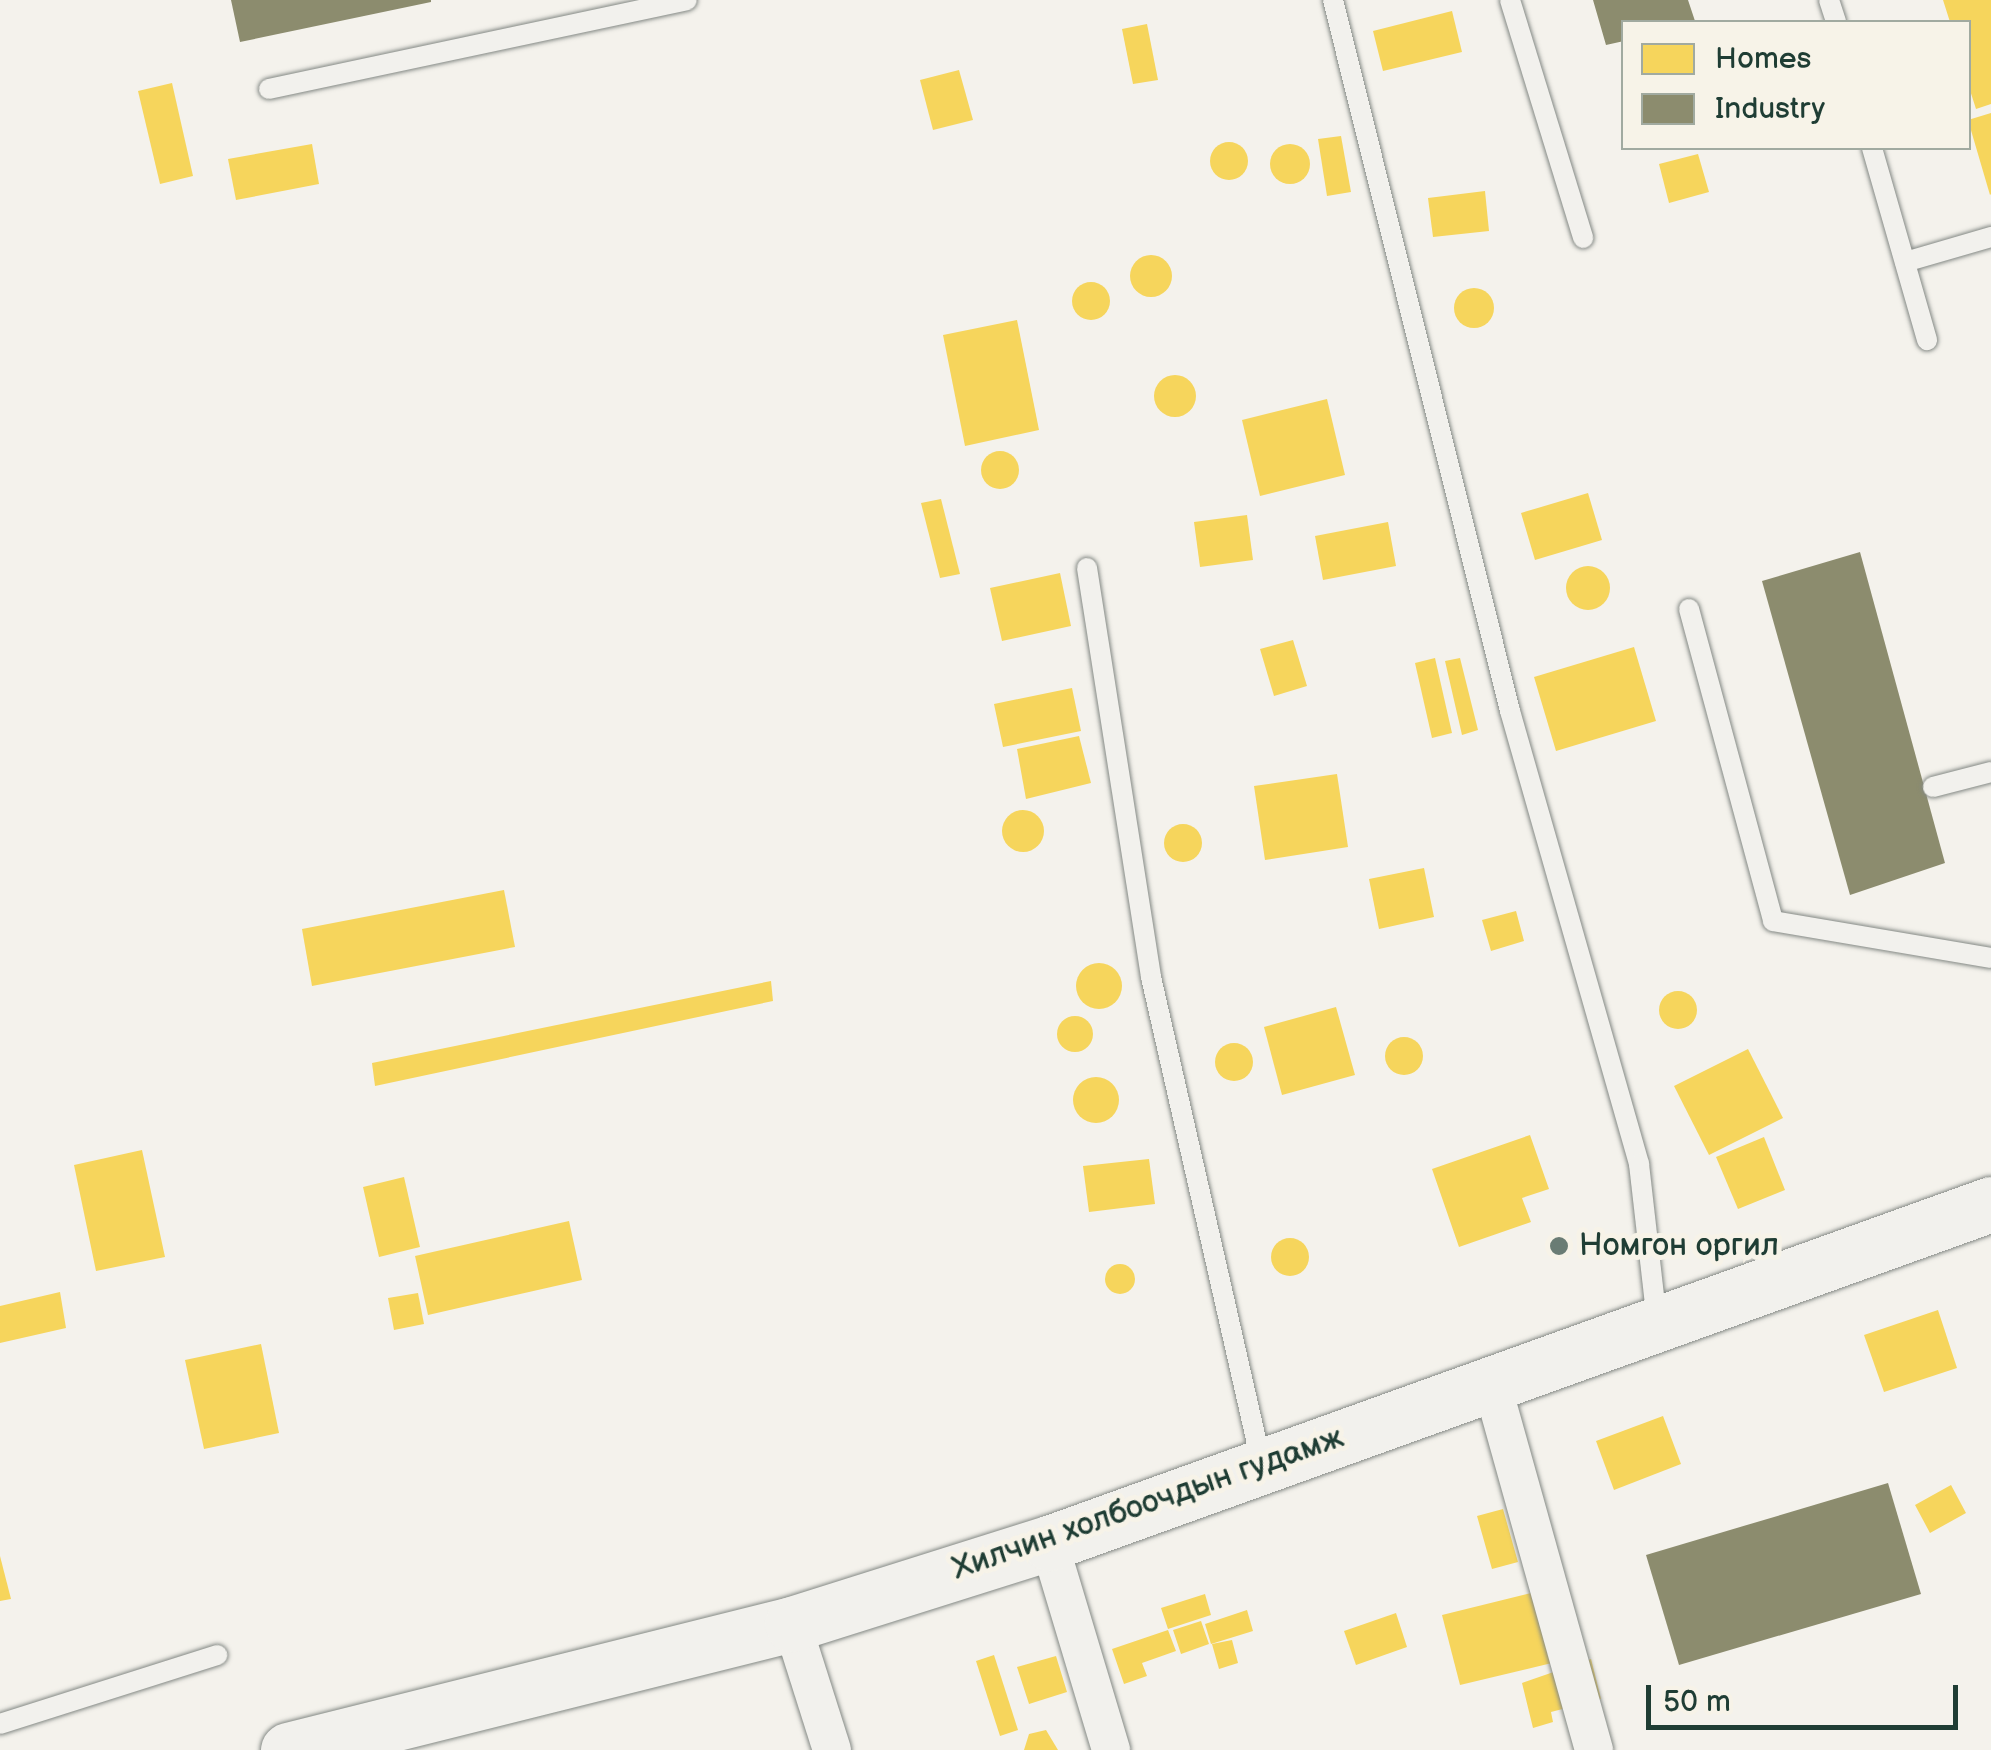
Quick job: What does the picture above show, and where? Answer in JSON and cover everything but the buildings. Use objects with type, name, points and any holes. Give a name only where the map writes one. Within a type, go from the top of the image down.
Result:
[{"type":"main road","name":"Хилчин холбоочдын гудамж","points":[[288,1750],[792,1624],[1049,1543],[1491,1381],[1658,1328],[1991,1204]]},
{"type":"street","points":[[1491,1381],[1594,1750]]},
{"type":"street","points":[[1049,1543],[1111,1750]]},
{"type":"street","points":[[792,1624],[832,1750]]},
{"type":"lane","points":[[270,89],[687,0]]},
{"type":"lane","points":[[1333,0],[1510,711],[1639,1164],[1658,1328]]},
{"type":"lane","points":[[1510,0],[1583,238]]},
{"type":"lane","points":[[1873,150],[1927,340]]},
{"type":"lane","points":[[1904,262],[1991,238]]},
{"type":"lane","points":[[1088,568],[1152,977],[1262,1466]]},
{"type":"lane","points":[[1689,609],[1773,921],[1991,958]]},
{"type":"lane","points":[[1934,787],[1991,772]]},
{"type":"lane","points":[[0,1724],[217,1655]]},
{"type":"place","name":"Номгон оргил","points":[[1559,1246]]}]
